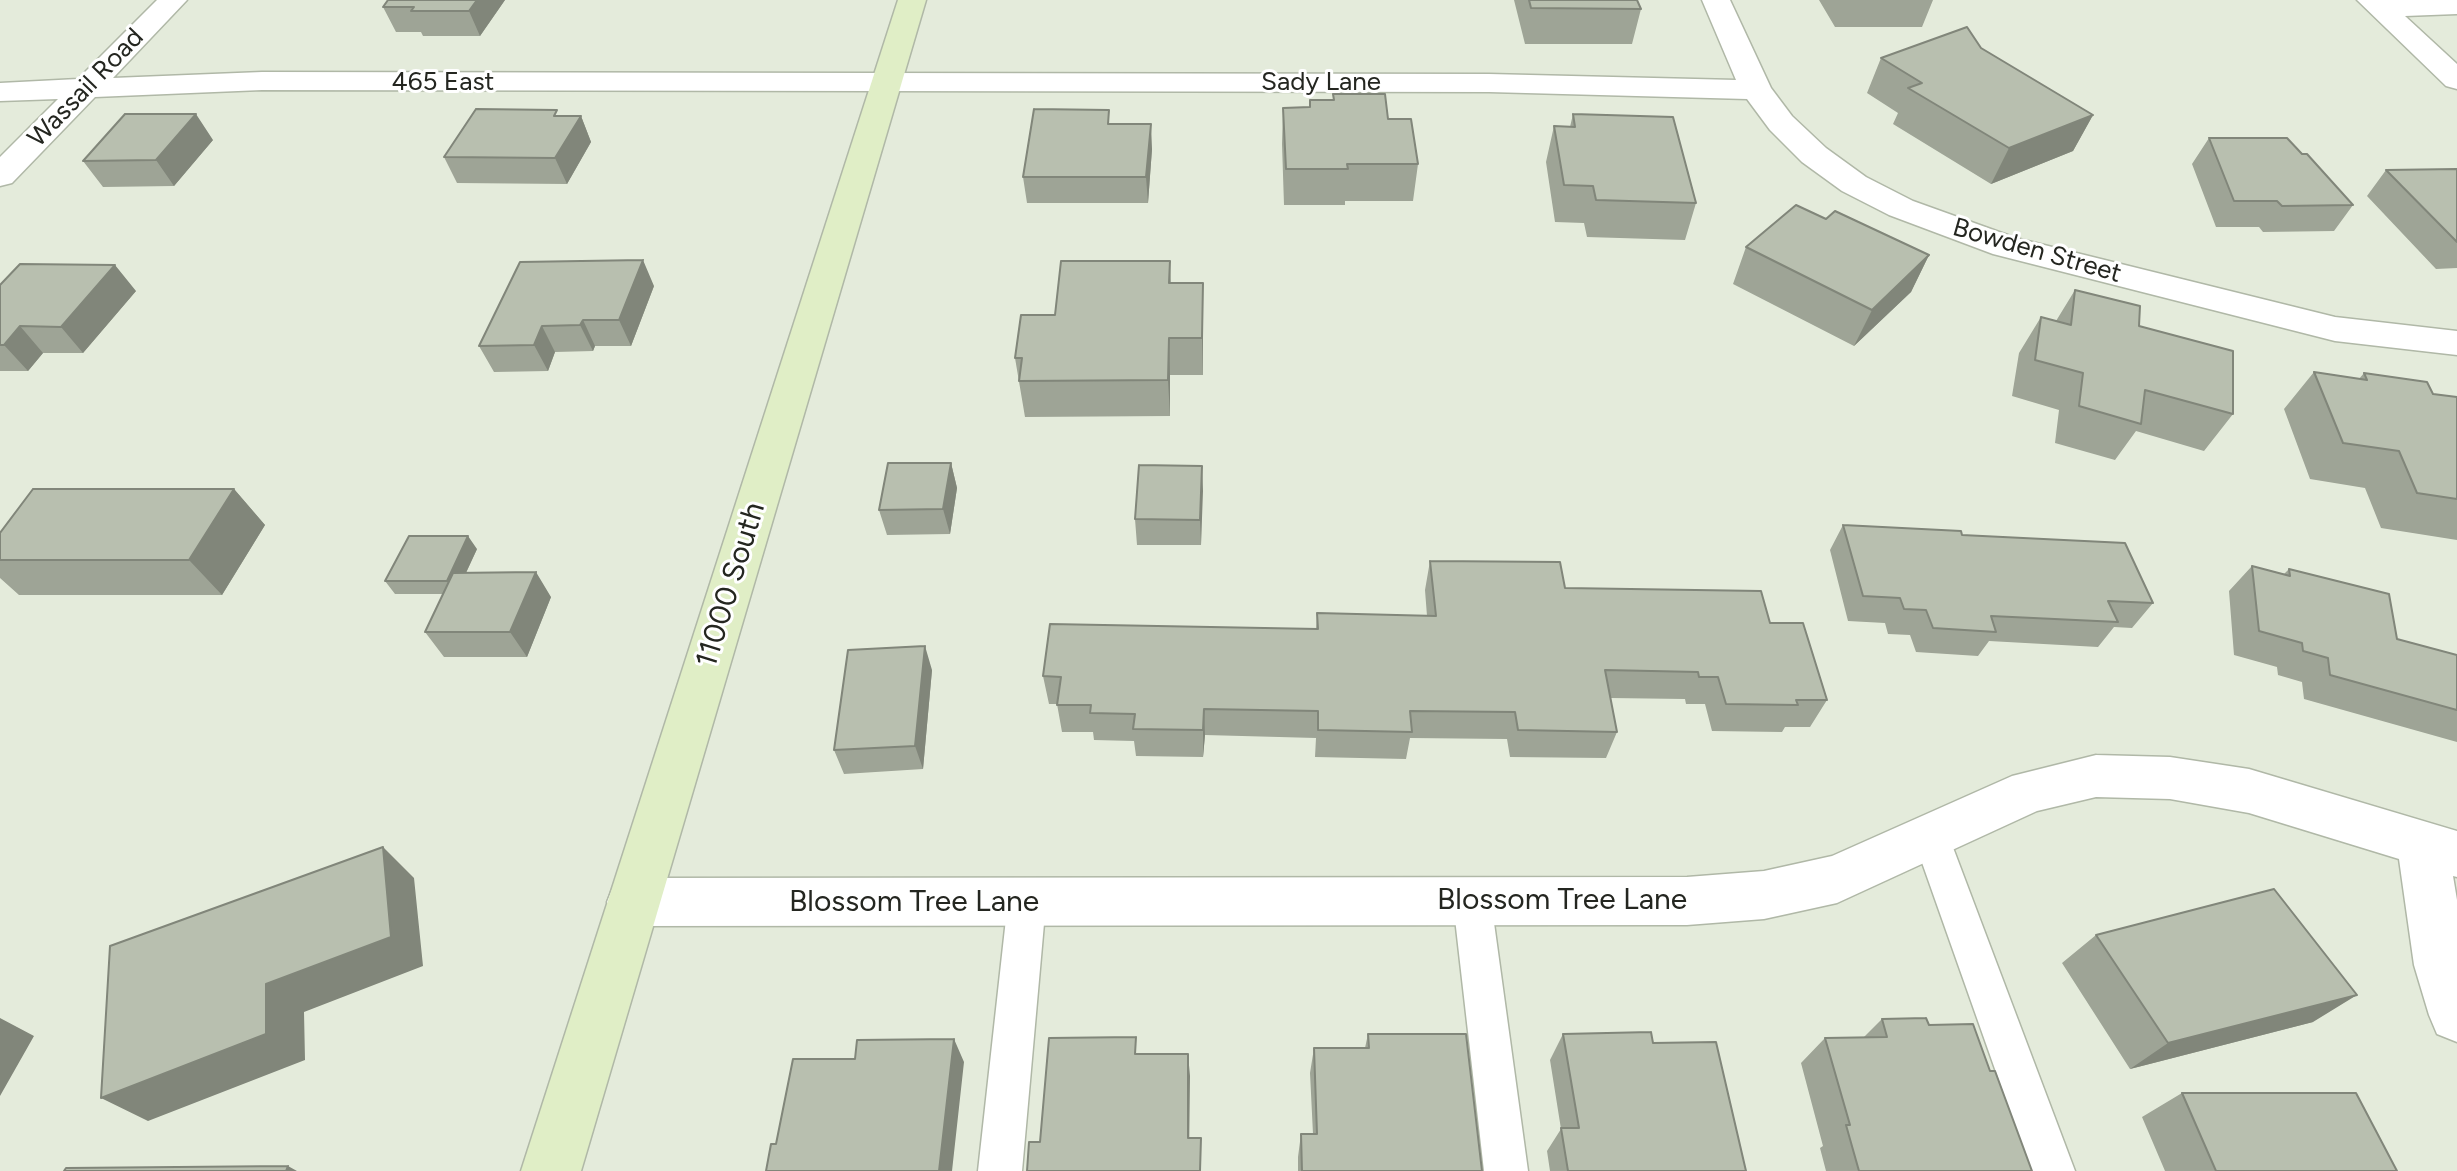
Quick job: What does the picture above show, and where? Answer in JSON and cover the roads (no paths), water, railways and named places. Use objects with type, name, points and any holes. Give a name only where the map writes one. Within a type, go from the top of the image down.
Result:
[{"type":"street","name":"Wassail Road","points":[[0,176],[173,0]]},
{"type":"street","name":"11000 South","points":[[551,1171],[912,0]]},
{"type":"street","name":"Bowden Street","points":[[1716,0],[1756,90],[1781,123],[1814,155],[1854,184],[1901,208],[2005,246],[2335,329],[2457,343]]},
{"type":"street","points":[[2376,5],[2457,5]]},
{"type":"street","points":[[2376,5],[2457,80]]},
{"type":"street","name":"465 East","points":[[0,92],[262,81],[887,83]]},
{"type":"street","name":"Sady Lane","points":[[887,83],[1515,83],[1756,90]]},
{"type":"street","name":"Blossom Tree Lane","points":[[633,902],[1687,901],[1764,895],[1837,879],[2029,791],[2096,776],[2170,778],[2249,791],[2440,849]]},
{"type":"street","points":[[2440,849],[2441,965],[2457,1015]]},
{"type":"lane","points":[[1931,837],[2053,1171]]},
{"type":"lane","points":[[1000,1171],[1027,901]]},
{"type":"lane","points":[[1472,901],[1506,1171]]}]
